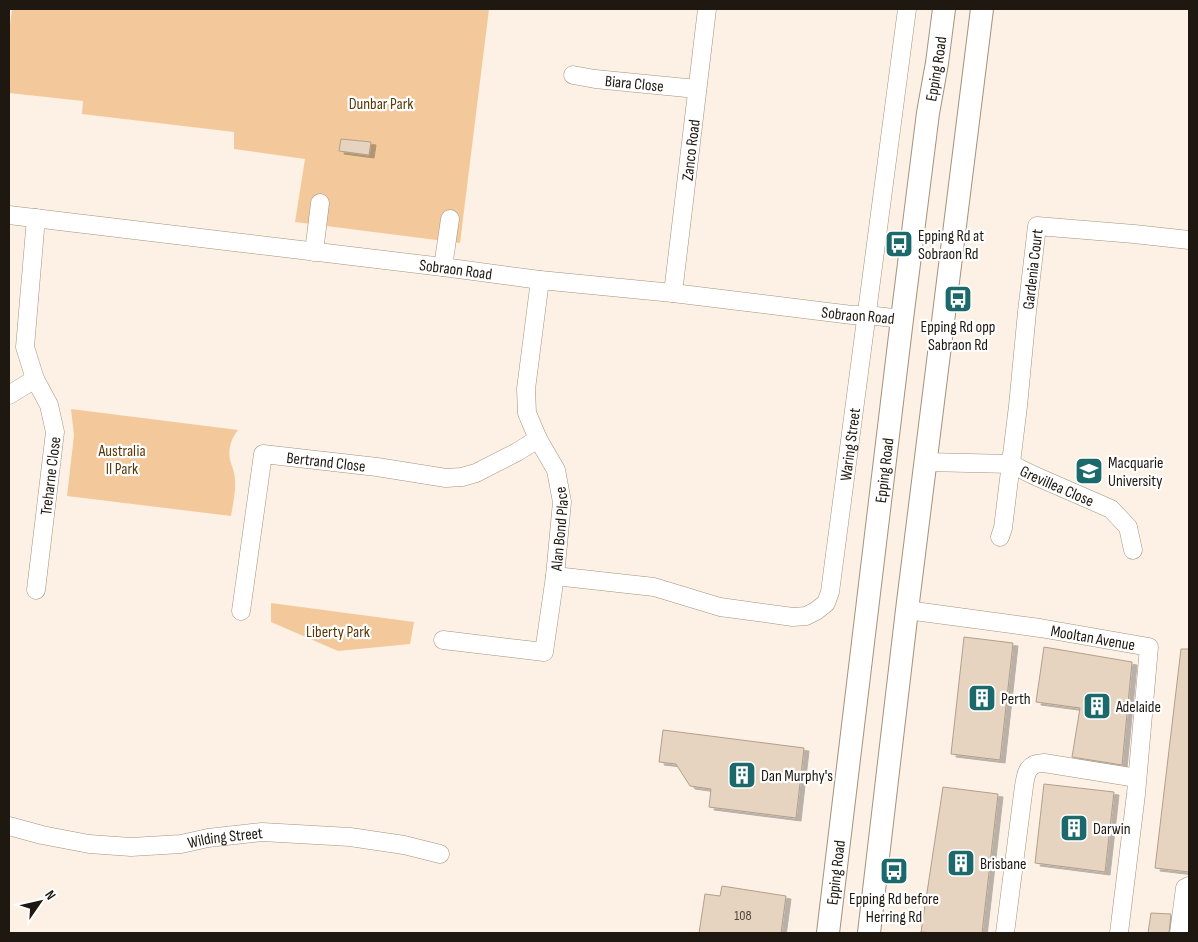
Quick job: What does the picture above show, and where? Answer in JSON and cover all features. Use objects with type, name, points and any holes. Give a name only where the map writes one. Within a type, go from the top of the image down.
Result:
[{"type":"main road","name":"Epping Road","points":[[828,933],[928,112],[944,9]]},
{"type":"main road","points":[[869,933],[982,9]]},
{"type":"street","name":"Zanco Road","points":[[673,293],[707,9]]},
{"type":"street","name":"Waring Street","points":[[555,576],[654,587],[720,607],[793,617],[806,616],[826,604],[830,592],[907,9]]},
{"type":"street","name":"Biara Close","points":[[573,74],[595,79],[697,89]]},
{"type":"street","points":[[314,252],[320,203]]},
{"type":"street","name":"Sobraon Road","points":[[9,215],[540,280],[673,293],[902,320]]},
{"type":"street","name":"Treharne Close","points":[[36,218],[25,347],[35,379],[49,405],[55,432],[36,590]]},
{"type":"street","points":[[444,267],[450,219]]},
{"type":"street","name":"Gardenia Court","points":[[1012,464],[1038,226],[1189,240]]},
{"type":"street","name":"Alan Bond Place","points":[[443,640],[544,652],[555,576],[562,502],[556,470],[538,439],[527,413],[526,389],[540,280]]},
{"type":"street","points":[[9,395],[35,379]]},
{"type":"street","name":"Bertrand Close","points":[[241,611],[263,454],[377,467],[446,478],[462,477],[476,473],[538,439]]},
{"type":"street","name":"Grevillea Close","points":[[926,462],[1012,464],[1111,509],[1128,527],[1132,550]]},
{"type":"street","points":[[1000,537],[1003,528],[1012,464]]},
{"type":"street","name":"Mooltan Avenue","points":[[907,610],[1040,628],[1149,647],[1136,794],[1120,933]]},
{"type":"street","points":[[1005,933],[1024,786],[1027,771],[1030,767],[1037,763],[1044,763],[1137,778]]},
{"type":"street","name":"Wilding Street","points":[[9,826],[42,835],[89,844],[131,847],[182,844],[208,838],[262,832],[350,837],[404,844],[440,854]]},
{"type":"street","points":[[1179,933],[1185,888],[1189,886]]},
{"type":"green space","name":"Dunbar Park","points":[[12,9],[489,9],[460,243],[295,222],[305,159],[234,149],[234,132],[82,114],[83,101],[9,93],[9,33]]},
{"type":"green space","name":"Australia II Park","points":[[71,409],[238,430],[229,452],[235,484],[231,516],[67,496],[74,435]]},
{"type":"green space","name":"Liberty Park","points":[[271,603],[414,622],[410,644],[338,651],[271,622]]},
{"type":"building","points":[[341,139],[371,142],[369,155],[339,151]]},
{"type":"building","name":"Perth","points":[[964,637],[1013,643],[1000,760],[951,754]]},
{"type":"building","name":"Adelaide","points":[[1044,647],[1132,662],[1122,765],[1072,757],[1080,708],[1036,702]]},
{"type":"building","points":[[1181,649],[1189,649],[1189,872],[1155,868]]},
{"type":"building","name":"Dan Murphy's","points":[[663,730],[804,748],[796,818],[709,807],[711,789],[690,786],[676,764],[659,762]]},
{"type":"building","name":"Darwin","points":[[1044,784],[1114,792],[1105,872],[1035,863]]},
{"type":"building","name":"Brisbane","points":[[943,787],[998,794],[982,933],[921,932]]},
{"type":"building","points":[[722,886],[786,896],[781,933],[699,933],[705,894],[720,896]]},
{"type":"building","points":[[1151,913],[1171,914],[1169,933],[1148,933]]},
{"type":"place","name":"Epping Rd at Sobraon Rd","points":[[899,244]]},
{"type":"place","name":"Epping Rd opp Sabraon Rd","points":[[958,299]]},
{"type":"place","name":"Macquarie University","points":[[1089,471]]},
{"type":"place","name":"Perth","points":[[982,698]]},
{"type":"place","name":"Adelaide","points":[[1097,706]]},
{"type":"place","name":"Dan Murphy's","points":[[742,775]]},
{"type":"place","name":"Darwin","points":[[1074,828]]},
{"type":"place","name":"Brisbane","points":[[961,863]]},
{"type":"place","name":"Epping Rd before Herring Rd","points":[[894,871]]}]
